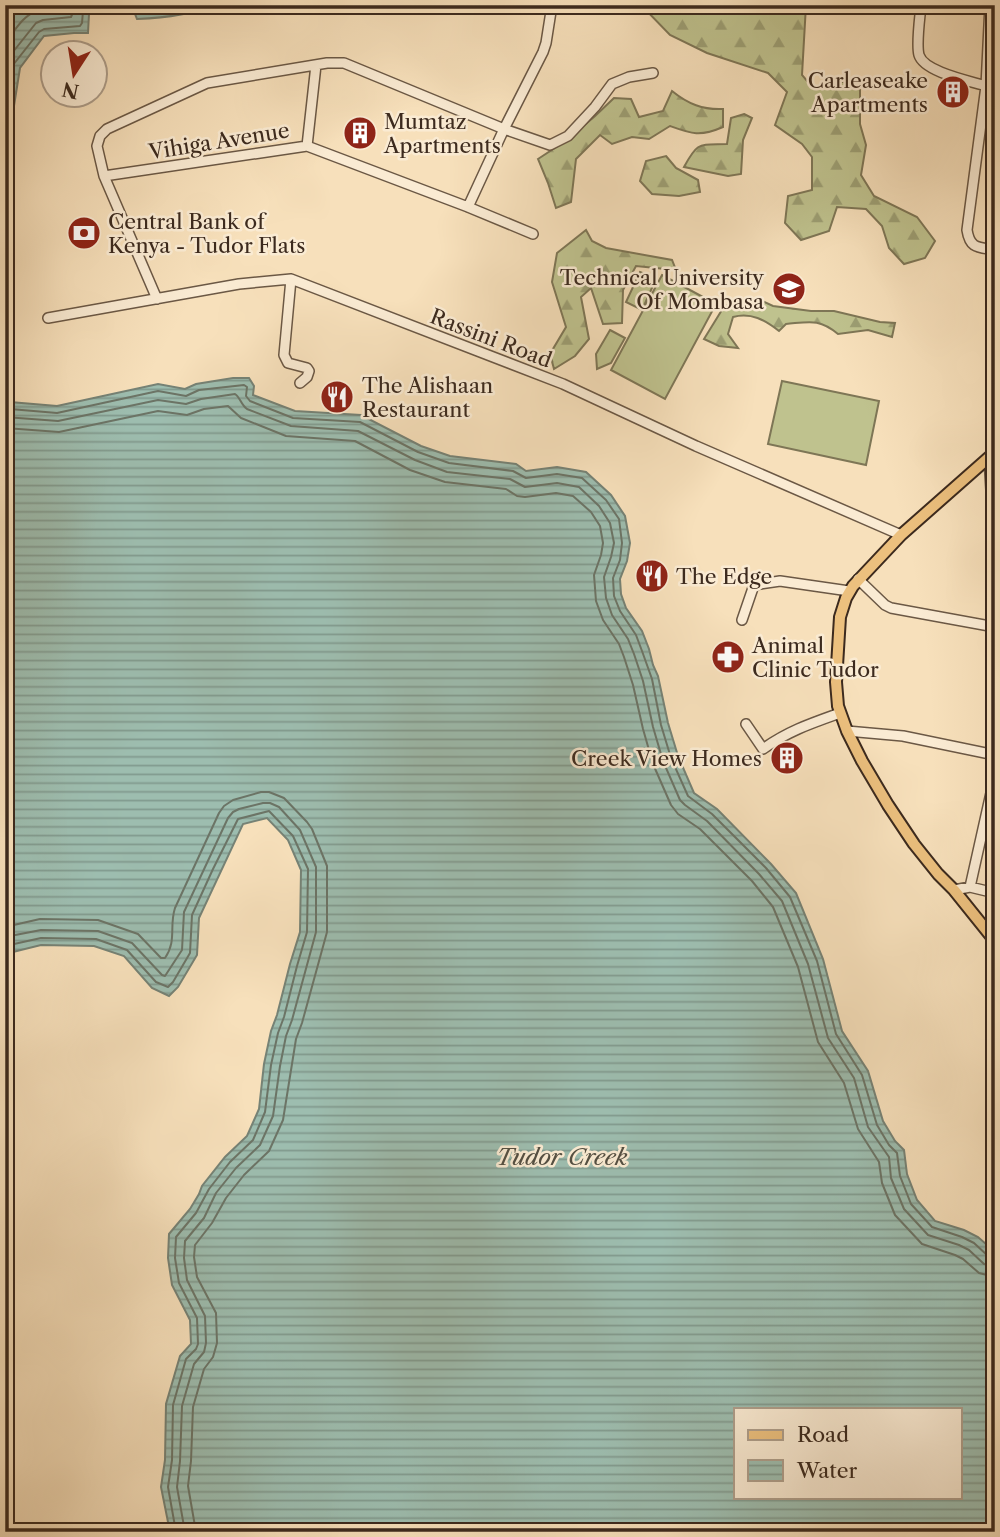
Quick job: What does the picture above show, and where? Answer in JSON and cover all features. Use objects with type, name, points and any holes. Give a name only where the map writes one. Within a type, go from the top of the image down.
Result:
[{"type":"main road","points":[[992,455],[901,535],[849,591],[840,617],[836,682],[840,713],[847,731],[888,805],[914,844],[995,941]]},
{"type":"street","points":[[468,207],[546,43],[552,5]]},
{"type":"street","points":[[921,5],[918,50],[922,61],[934,69],[986,86]]},
{"type":"street","points":[[990,5],[986,86],[967,230],[972,244],[995,250]]},
{"type":"street","points":[[158,299],[104,176],[97,146],[100,136],[107,129],[207,83],[344,63],[504,129],[550,145],[568,136],[612,84],[629,77],[653,74]]},
{"type":"street","points":[[307,146],[316,65]]},
{"type":"street","name":"Vihiga Avenue","points":[[104,176],[307,146],[533,234]]},
{"type":"street","points":[[291,279],[284,355],[288,363],[309,370],[307,377],[300,383]]},
{"type":"street","name":"Rassini Road","points":[[48,318],[239,284],[291,279],[564,384],[696,446],[901,535]]},
{"type":"street","points":[[992,455],[995,556]]},
{"type":"street","points":[[858,579],[891,608],[995,627]]},
{"type":"street","points":[[742,620],[754,585],[780,581],[849,591]]},
{"type":"street","points":[[746,724],[763,749],[794,729],[840,713]]},
{"type":"street","points":[[847,731],[904,736],[995,755]]},
{"type":"street","points":[[970,887],[995,775]]},
{"type":"street","points":[[954,890],[970,887],[995,893]]},
{"type":"green space","points":[[641,5],[806,5],[802,75],[813,88],[832,80],[860,85],[860,124],[866,145],[861,175],[874,196],[917,217],[935,241],[925,258],[904,264],[889,248],[882,226],[866,209],[837,207],[829,231],[801,240],[785,223],[788,196],[812,190],[812,157],[802,144],[775,125],[787,92],[768,73],[707,53],[670,35]]},
{"type":"green space","points":[[672,91],[696,105],[723,109],[723,127],[696,133],[670,126],[649,139],[632,137],[612,144],[600,135],[576,159],[571,202],[556,208],[538,159],[578,131],[614,98],[631,99],[639,117],[663,111]]},
{"type":"green space","points":[[744,114],[752,118],[743,140],[741,174],[728,176],[684,167],[700,146],[727,144],[731,118]]},
{"type":"green space","points":[[666,156],[676,168],[698,180],[700,192],[679,196],[652,194],[640,181],[646,161]]},
{"type":"green space","points":[[586,230],[592,241],[606,248],[672,260],[676,270],[636,266],[623,290],[622,323],[603,324],[591,288],[581,297],[589,339],[575,356],[554,369],[550,354],[566,327],[552,282],[557,253]]},
{"type":"green space","points":[[640,272],[656,279],[642,310],[626,302]]},
{"type":"green space","points":[[662,275],[716,304],[665,399],[611,370]]},
{"type":"green space","points":[[760,300],[773,306],[834,311],[895,323],[892,337],[868,330],[838,334],[825,325],[814,322],[786,324],[779,331],[763,320],[740,316],[733,317],[728,334],[738,348],[719,346],[704,339],[725,305],[741,310]]},
{"type":"green space","points":[[610,330],[625,338],[611,363],[597,369],[596,354]]},
{"type":"green space","points":[[782,381],[879,401],[866,465],[768,444]]},
{"type":"water","points":[[5,5],[214,5],[176,15],[137,19],[133,9],[117,13],[100,8],[89,14],[88,33],[38,38],[38,44],[20,68],[14,106],[5,123]]},
{"type":"water","name":"Tudor Creek","points":[[249,378],[254,386],[253,395],[295,411],[361,415],[421,446],[450,456],[516,464],[526,471],[557,467],[586,472],[611,495],[625,516],[630,543],[620,579],[621,594],[649,649],[678,756],[694,793],[717,809],[796,893],[823,959],[842,1031],[868,1071],[883,1121],[904,1150],[907,1174],[917,1200],[935,1221],[978,1237],[995,1252],[995,1532],[170,1532],[161,1487],[165,1460],[166,1404],[180,1356],[191,1344],[190,1320],[172,1285],[168,1258],[169,1234],[190,1209],[202,1186],[225,1157],[247,1136],[259,1109],[271,1031],[300,932],[301,870],[288,840],[267,818],[243,824],[199,918],[197,955],[178,987],[169,996],[152,988],[124,956],[94,946],[41,945],[5,954],[5,391],[10,402],[57,406],[158,384],[185,389],[196,384]]},
{"type":"place","name":"Carleaseake Apartments","points":[[953,92]]},
{"type":"place","name":"Mumtaz Apartments","points":[[360,133]]},
{"type":"place","name":"Central Bank of Kenya - Tudor Flats","points":[[84,233]]},
{"type":"place","name":"Technical University Of Mombasa","points":[[789,289]]},
{"type":"place","name":"The Alishaan Restaurant","points":[[337,397]]},
{"type":"place","name":"The Edge","points":[[652,576]]},
{"type":"place","name":"Animal Clinic Tudor","points":[[728,657]]},
{"type":"place","name":"Creek View Homes","points":[[787,758]]}]
